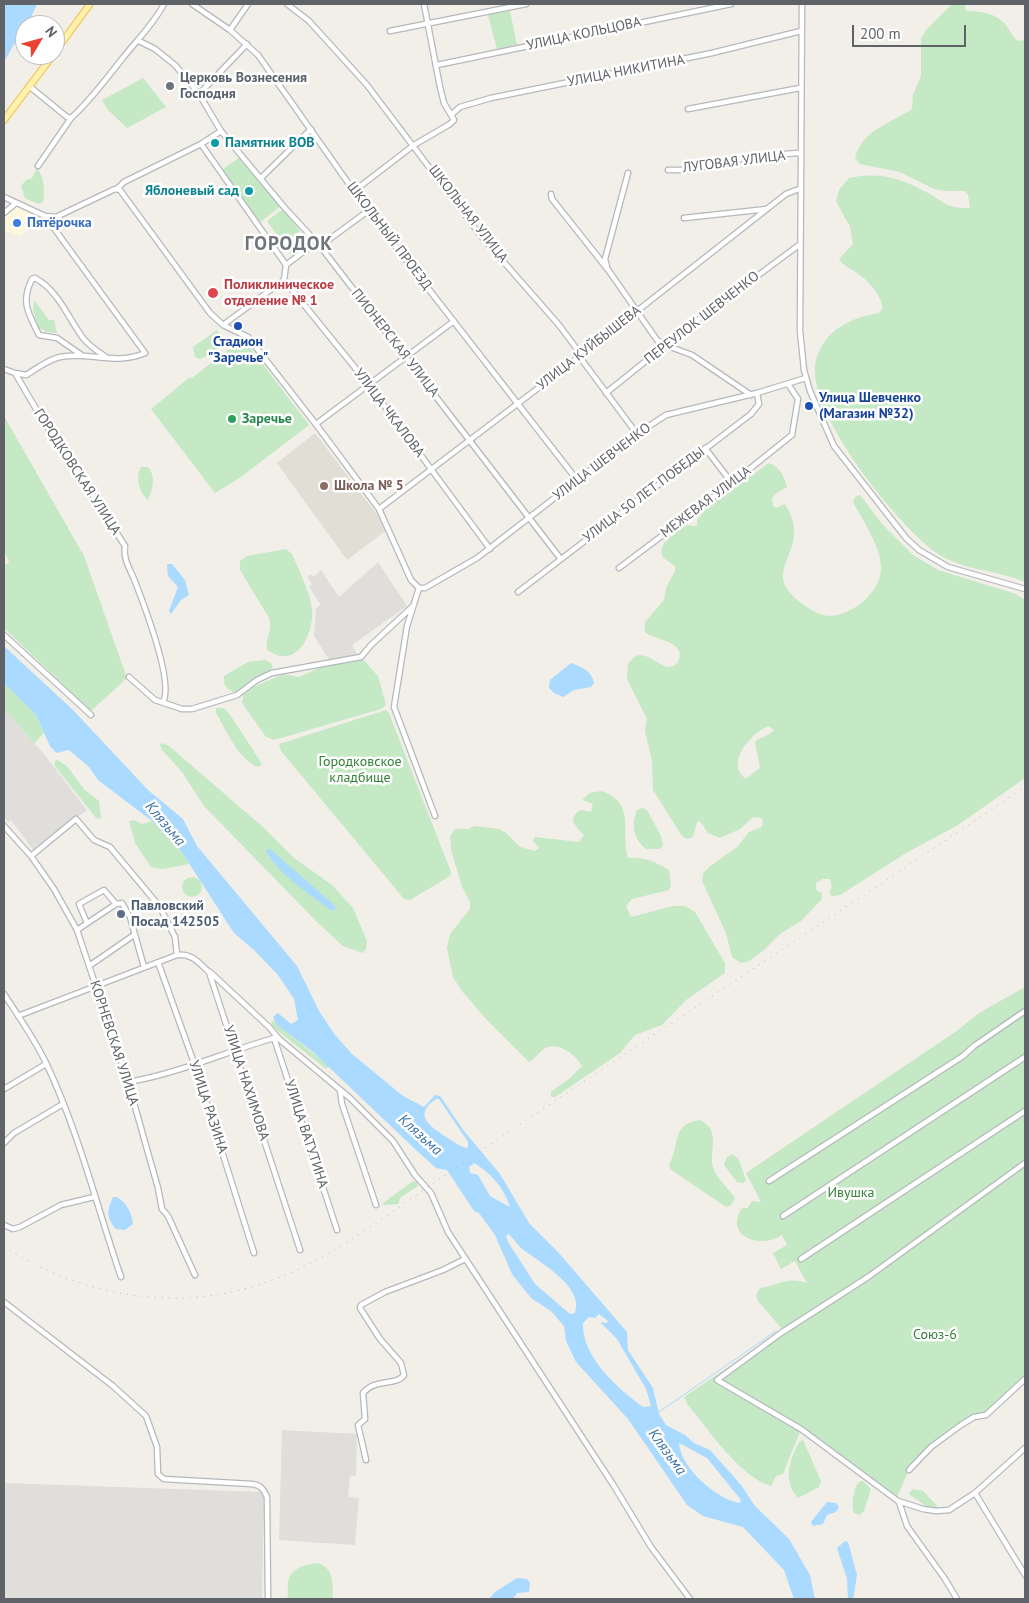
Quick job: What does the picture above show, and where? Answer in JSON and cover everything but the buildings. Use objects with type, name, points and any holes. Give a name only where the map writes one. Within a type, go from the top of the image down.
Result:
[{"type":"main road","points":[[65,38],[90,4]]},
{"type":"main road","points":[[4,120],[45,65]]},
{"type":"street","points":[[38,166],[71,118],[91,99],[139,41],[164,4]]},
{"type":"street","name":"ШКОЛЬНЫЙ ПРОЕЗД","points":[[192,4],[230,30],[258,55],[368,211],[577,480]]},
{"type":"street","points":[[230,30],[248,4]]},
{"type":"street","name":"ШКОЛЬНАЯ УЛИЦА","points":[[287,4],[309,21],[338,52],[414,146],[481,236],[559,325],[579,356],[637,434]]},
{"type":"street","points":[[354,191],[414,146],[454,120],[444,103],[424,4]]},
{"type":"street","points":[[390,31],[526,4]]},
{"type":"street","name":"УЛИЦА КОЛЬЦОВА","points":[[437,65],[731,4]]},
{"type":"street","points":[[802,4],[799,153],[800,331],[806,378],[817,412],[834,446],[906,538],[919,550],[948,567],[1025,589]]},
{"type":"street","name":"УЛИЦА НИКИТИНА","points":[[452,114],[460,107],[491,98],[712,53],[801,31]]},
{"type":"street","name":"ПИОНЕРСКАЯ УЛИЦА","points":[[139,41],[155,49],[175,65],[199,94],[221,131],[284,207],[320,246],[560,558]]},
{"type":"street","points":[[199,94],[247,44]]},
{"type":"street","points":[[29,86],[71,118]]},
{"type":"street","points":[[688,109],[800,88]]},
{"type":"street","points":[[261,178],[310,129]]},
{"type":"street","points":[[4,197],[45,216],[68,213],[118,189],[124,182],[201,144],[221,131]]},
{"type":"street","points":[[201,144],[286,265],[284,280],[222,325]]},
{"type":"street","name":"ЛУГОВАЯ УЛИЦА","points":[[668,170],[687,170],[756,156],[799,153]]},
{"type":"street","points":[[609,271],[605,259],[628,173]]},
{"type":"street","points":[[118,189],[210,314],[222,325],[248,337],[316,424],[379,509],[411,580],[419,588],[405,636],[394,707],[435,816]]},
{"type":"street","name":"УЛИЦА КУЙБЫШЕВА","points":[[379,509],[518,404],[786,194],[799,189]]},
{"type":"street","points":[[551,194],[552,199],[609,271],[657,340],[692,355],[754,394]]},
{"type":"street","points":[[4,214],[16,203]]},
{"type":"street","points":[[684,218],[768,208]]},
{"type":"street","points":[[286,265],[307,249],[320,246],[368,211]]},
{"type":"street","points":[[4,369],[26,375],[49,360],[63,356],[108,359],[133,358],[144,353],[45,216]]},
{"type":"street","name":"ПЕРЕУЛОК ШЕВЧЕНКО","points":[[606,393],[756,275],[799,245]]},
{"type":"street","points":[[83,356],[57,338],[39,335],[26,309],[32,279],[35,278],[47,286],[70,314],[84,340],[108,359]]},
{"type":"street","name":"УЛИЦА ЧКАЛОВА","points":[[284,280],[369,385],[490,549]]},
{"type":"street","points":[[316,424],[454,321]]},
{"type":"street","name":"ГОРОДКОВСКАЯ УЛИЦА","points":[[16,373],[46,426],[62,447],[125,546],[125,561],[155,641],[164,672],[166,694],[163,702]]},
{"type":"street","name":"УЛИЦА ШЕВЧЕНКО","points":[[419,588],[425,588],[490,549],[637,434],[666,416],[754,394],[806,378]]},
{"type":"street","name":"МЕЖЕВАЯ УЛИЦА","points":[[619,568],[732,484],[792,435],[798,399],[788,384]]},
{"type":"street","name":"УЛИЦА 50 ЛЕТ ПОБЕДЫ","points":[[518,592],[560,558],[755,411],[759,404],[754,394]]},
{"type":"street","points":[[705,448],[732,484]]},
{"type":"street","points":[[129,677],[155,700],[182,709],[202,707],[238,695],[257,680],[272,673],[361,658],[412,607]]},
{"type":"street","points":[[4,635],[91,715]]},
{"type":"street","points":[[31,856],[76,819],[94,840],[110,847],[160,907],[175,937],[177,955]]},
{"type":"street","name":"КОРНЕВСКАЯ УЛИЦА","points":[[4,826],[31,856],[70,914],[77,930],[128,1082],[158,1188],[160,1204],[195,1275]]},
{"type":"street","points":[[87,923],[79,904],[104,890],[116,904]]},
{"type":"street","points":[[77,930],[122,902],[126,908],[144,968]]},
{"type":"street","points":[[70,914],[80,910]]},
{"type":"street","points":[[89,966],[134,935]]},
{"type":"street","points":[[18,1016],[177,955],[188,954],[209,972],[269,1027],[276,1038],[340,1089],[394,1141],[415,1175],[431,1193],[448,1232],[614,1486],[651,1547],[690,1599]]},
{"type":"street","name":"УЛИЦА РАЗИНА","points":[[158,962],[194,1063],[254,1253]]},
{"type":"street","name":"УЛИЦА НАХИМОВА","points":[[209,972],[300,1250]]},
{"type":"street","points":[[4,994],[46,1064],[63,1104],[79,1146],[121,1277]]},
{"type":"street","points":[[770,1181],[963,1056],[974,1046],[1025,1011]]},
{"type":"street","points":[[128,1082],[154,1078],[234,1049],[276,1038]]},
{"type":"street","name":"УЛИЦА ВАТУТИНА","points":[[276,1038],[337,1230]]},
{"type":"street","points":[[783,1216],[1025,1056]]},
{"type":"street","points":[[4,1089],[46,1064]]},
{"type":"street","points":[[340,1089],[342,1104],[376,1205]]},
{"type":"street","points":[[4,1143],[8,1137],[63,1104]]},
{"type":"street","points":[[801,1259],[1025,1111]]},
{"type":"street","points":[[1025,1163],[868,1277],[782,1333],[717,1380],[801,1429],[898,1501],[936,1512],[949,1510],[974,1493],[1025,1448]]},
{"type":"street","points":[[4,1225],[13,1229],[20,1227],[61,1205],[94,1197]]},
{"type":"street","points":[[366,1460],[358,1425],[365,1419],[363,1392],[375,1383],[398,1381],[404,1375],[401,1363],[380,1339],[360,1308],[361,1305],[385,1292],[443,1270],[465,1259]]},
{"type":"street","points":[[4,1302],[125,1396],[146,1416],[153,1431],[157,1447],[158,1474],[164,1479],[252,1484],[258,1485],[265,1491],[267,1497],[268,1599]]},
{"type":"street","points":[[909,1470],[931,1447],[974,1417],[986,1415],[1025,1380]]},
{"type":"street","points":[[974,1493],[1025,1575]]},
{"type":"street","points":[[898,1501],[907,1526],[957,1599]]},
{"type":"shaded area","points":[[16,205],[42,217],[20,236],[4,231],[4,216]]},
{"type":"shaded area","name":"Школа № 5","points":[[315,433],[388,529],[347,560],[277,463]]},
{"type":"shaded area","points":[[378,562],[407,606],[352,645],[357,654],[330,661],[314,636],[316,608],[321,605],[309,587],[312,584],[307,577],[311,574],[313,577],[321,570],[339,597]]},
{"type":"shaded area","points":[[4,708],[44,754],[87,810],[61,828],[34,851],[11,820],[8,822],[4,816]]},
{"type":"shaded area","points":[[282,1430],[357,1434],[356,1476],[350,1476],[348,1497],[359,1498],[355,1545],[279,1540]]},
{"type":"shaded area","points":[[4,1483],[261,1492],[264,1495],[262,1599],[4,1599]]},
{"type":"green space","points":[[952,4],[965,4],[966,11],[983,12],[993,15],[1006,25],[1018,41],[1025,40],[1025,582],[948,560],[921,540],[901,520],[858,466],[824,407],[816,381],[816,360],[826,340],[840,327],[859,318],[879,313],[883,308],[878,295],[869,283],[844,265],[839,259],[853,244],[850,227],[836,201],[839,190],[849,178],[859,176],[888,177],[915,186],[950,206],[970,208],[968,195],[965,191],[934,189],[900,172],[860,164],[855,158],[864,140],[878,128],[912,109],[913,95],[921,76],[921,39],[926,30]]},
{"type":"green space","points":[[510,11],[517,45],[497,49],[488,15]]},
{"type":"green space","points":[[143,78],[166,107],[127,128],[107,109],[102,100]]},
{"type":"green space","points":[[241,156],[280,207],[260,222],[222,170]]},
{"type":"green space","points":[[37,169],[43,179],[44,189],[43,202],[38,204],[25,198],[21,186],[26,180],[32,178]]},
{"type":"green space","points":[[283,209],[300,231],[283,243],[267,221]]},
{"type":"green space","points":[[304,233],[312,243],[293,257],[285,247]]},
{"type":"green space","points":[[34,300],[49,320],[54,320],[57,333],[47,332],[38,327],[33,311]]},
{"type":"green space","points":[[217,330],[222,337],[215,353],[199,359],[195,357],[193,347]]},
{"type":"green space","name":"Заречье","points":[[243,338],[309,425],[241,477],[215,493],[151,409],[190,377],[192,378]]},
{"type":"green space","points":[[4,416],[84,556],[127,678],[91,711],[4,628],[4,566],[9,562],[4,551]]},
{"type":"green space","points":[[769,463],[779,469],[787,487],[775,494],[772,499],[773,506],[776,508],[785,504],[794,527],[792,544],[784,566],[784,581],[796,599],[820,614],[839,615],[856,607],[871,593],[880,577],[881,568],[878,551],[853,502],[855,497],[860,495],[883,525],[913,555],[938,570],[1016,594],[1025,600],[1025,778],[958,825],[906,853],[840,895],[832,896],[829,893],[832,887],[830,879],[823,879],[816,883],[816,890],[822,893],[822,899],[801,921],[780,934],[763,951],[749,961],[741,963],[732,957],[726,933],[702,881],[703,874],[709,867],[737,847],[749,832],[762,827],[763,821],[761,818],[753,817],[740,829],[720,838],[708,833],[700,821],[697,822],[693,837],[687,839],[682,836],[653,790],[652,761],[645,731],[647,719],[627,679],[628,664],[634,657],[639,655],[643,655],[668,667],[674,666],[678,662],[680,655],[678,649],[674,645],[645,632],[645,622],[664,600],[666,588],[675,571],[675,566],[662,555],[664,543],[684,525],[697,526],[697,520],[704,510]],"holes":[[[769,726],[774,730],[755,742],[760,768],[746,779],[740,772],[738,765],[743,749],[748,741],[762,729]]]},
{"type":"green space","points":[[141,467],[148,467],[153,478],[148,500],[142,493],[138,480]]},
{"type":"green space","points":[[286,549],[292,554],[307,588],[312,617],[306,641],[289,656],[281,656],[267,650],[269,618],[240,570],[240,561],[247,556]]},
{"type":"green space","points":[[361,657],[378,676],[386,705],[381,709],[274,740],[266,737],[242,703],[243,695],[254,687],[283,674],[299,677],[332,662]]},
{"type":"green space","points":[[265,660],[271,663],[273,668],[235,693],[226,686],[224,676],[248,662]]},
{"type":"green space","points":[[4,683],[36,715],[44,733],[34,743],[4,708]]},
{"type":"green space","points":[[216,708],[224,708],[231,716],[262,764],[258,767],[244,758],[228,735],[216,713]]},
{"type":"green space","name":"Городковское кладбище","points":[[386,710],[389,713],[451,872],[450,876],[410,900],[404,899],[281,751],[279,744]]},
{"type":"green space","points":[[162,743],[169,746],[264,828],[294,858],[332,885],[353,908],[367,941],[366,949],[363,953],[343,946],[317,922],[204,806],[182,772],[162,750],[160,745]]},
{"type":"green space","points":[[58,760],[67,766],[84,789],[99,801],[101,819],[96,818],[54,765],[55,761]]},
{"type":"green space","points":[[601,791],[612,796],[619,803],[623,811],[628,858],[639,858],[669,870],[671,886],[669,890],[632,899],[626,906],[631,917],[673,906],[685,906],[695,912],[725,963],[725,973],[686,1000],[662,1025],[635,1035],[620,1053],[555,1097],[551,1097],[551,1092],[582,1066],[580,1062],[568,1051],[553,1046],[543,1050],[529,1062],[486,1019],[461,990],[453,977],[447,948],[450,934],[470,909],[470,902],[462,887],[451,850],[450,836],[455,829],[468,829],[475,826],[499,829],[506,833],[520,847],[535,851],[539,848],[533,841],[535,837],[579,842],[584,835],[574,822],[574,816],[581,810],[591,812],[593,804],[582,800],[590,793]]},
{"type":"green space","points":[[643,808],[647,810],[661,836],[663,846],[660,849],[646,849],[638,841],[634,831],[634,821],[637,810]]},
{"type":"green space","points":[[134,820],[142,824],[152,821],[181,851],[189,864],[163,869],[151,867],[135,843],[129,821]]},
{"type":"green space","points":[[192,877],[199,880],[202,887],[199,894],[192,897],[185,894],[182,887],[185,880]]},
{"type":"green space","points":[[1025,987],[1025,1379],[992,1410],[974,1417],[931,1447],[909,1470],[896,1499],[801,1429],[783,1474],[776,1476],[771,1486],[759,1481],[736,1463],[725,1451],[688,1405],[684,1397],[783,1330],[758,1301],[756,1295],[760,1288],[794,1280],[807,1283],[795,1261],[781,1269],[773,1253],[787,1245],[782,1235],[764,1241],[755,1240],[747,1238],[737,1226],[737,1218],[742,1208],[748,1208],[752,1201],[761,1202],[746,1173],[958,1030],[979,1013]]},
{"type":"green space","points":[[273,1021],[329,1066],[326,1069],[273,1027],[271,1022]]},
{"type":"green space","points":[[700,1120],[707,1125],[713,1136],[712,1164],[714,1170],[735,1198],[731,1205],[726,1207],[670,1169],[669,1164],[673,1157],[680,1131],[691,1122]]},
{"type":"green space","points":[[733,1154],[739,1160],[746,1180],[743,1183],[737,1182],[724,1165],[727,1157]]},
{"type":"green space","points":[[413,1181],[417,1182],[418,1186],[401,1197],[398,1204],[384,1205],[383,1203]]},
{"type":"green space","points":[[803,1440],[821,1481],[819,1487],[798,1498],[790,1485],[789,1471],[795,1449],[799,1442]]},
{"type":"green space","points":[[860,1481],[863,1481],[871,1489],[864,1511],[860,1515],[854,1513],[853,1497]]},
{"type":"green space","points":[[913,1489],[923,1491],[939,1508],[926,1506],[910,1495],[909,1493]]},
{"type":"green space","points":[[318,1563],[330,1573],[333,1599],[287,1599],[288,1582],[292,1573],[304,1566]]},
{"type":"water","points":[[4,4],[37,4],[32,15],[15,15],[15,43],[4,62]]},
{"type":"water","points":[[167,564],[172,564],[185,580],[189,595],[181,600],[171,614],[169,611],[178,587],[168,576]]},
{"type":"water","name":"Клязьма","points":[[4,646],[72,709],[148,790],[183,819],[197,846],[297,966],[319,1011],[335,1035],[352,1054],[403,1096],[424,1107],[435,1095],[440,1096],[464,1131],[500,1174],[529,1223],[558,1252],[627,1332],[628,1350],[653,1388],[659,1414],[666,1425],[685,1435],[694,1443],[710,1450],[741,1485],[755,1506],[789,1539],[810,1575],[815,1599],[794,1599],[784,1570],[743,1527],[703,1516],[687,1505],[628,1419],[576,1362],[566,1341],[564,1326],[551,1311],[531,1298],[512,1274],[495,1235],[479,1213],[474,1211],[447,1170],[436,1168],[313,1052],[276,1024],[273,1017],[278,1013],[291,1024],[298,1020],[294,999],[278,975],[254,950],[234,933],[181,851],[152,821],[98,780],[89,767],[69,750],[56,753],[50,746],[36,715],[4,683]],"holes":[[[436,1099],[439,1099],[468,1142],[468,1148],[454,1142],[429,1124],[424,1115],[429,1105]],[[474,1163],[486,1171],[500,1187],[510,1207],[490,1196],[478,1175],[470,1173],[469,1167]],[[510,1235],[521,1248],[548,1267],[567,1284],[573,1293],[576,1303],[575,1313],[570,1314],[535,1284],[506,1236]],[[599,1314],[608,1321],[607,1323],[600,1322],[617,1339],[646,1389],[651,1406],[643,1407],[633,1400],[603,1371],[588,1348],[584,1335],[583,1323],[589,1317],[595,1318]],[[679,1443],[707,1458],[741,1500],[740,1503],[731,1501],[711,1489],[701,1481],[686,1462]]]},
{"type":"water","points":[[571,663],[589,672],[594,683],[591,687],[574,690],[563,697],[554,693],[549,688],[550,680]]},
{"type":"water","points":[[270,849],[333,904],[336,908],[334,911],[285,874],[270,858],[266,850]]},
{"type":"water","points":[[113,1197],[117,1197],[123,1202],[131,1216],[133,1224],[125,1230],[116,1229],[110,1221],[108,1214]]},
{"type":"water","points":[[827,1502],[836,1503],[839,1507],[836,1512],[827,1515],[823,1524],[813,1526],[811,1522]]},
{"type":"water","points":[[845,1541],[848,1542],[857,1575],[853,1599],[848,1599],[847,1579],[837,1548]]},
{"type":"water","points":[[517,1578],[527,1579],[530,1583],[529,1592],[517,1593],[513,1599],[489,1599],[495,1592]]},
{"type":"waterway","points":[[659,1412],[776,1331]]},
{"type":"railway","points":[[4,1246],[60,1276],[90,1286],[121,1293],[153,1297],[185,1298],[217,1295],[248,1288],[289,1273],[327,1254],[363,1232],[501,1137],[1025,787]]},
{"type":"place","name":"Церковь Вознесения Господня","points":[[170,86]]},
{"type":"place","name":"Памятник ВОВ","points":[[215,143]]},
{"type":"place","name":"Яблоневый сад","points":[[249,191]]},
{"type":"place","name":"Пятёрочка","points":[[17,223]]},
{"type":"place","name":"Поликлиническое отделение № 1","points":[[213,293]]},
{"type":"place","name":"Стадион \"Заречье\"","points":[[238,326]]},
{"type":"place","name":"Улица Шевченко (Магазин №32)","points":[[809,406]]},
{"type":"place","name":"Заречье","points":[[232,419]]},
{"type":"place","name":"Школа № 5","points":[[324,486]]},
{"type":"place","name":"Павловский Посад 142505","points":[[121,914]]},
{"type":"district","name":"ГОРОДОК","points":[[289,245]]},
{"type":"park label","name":"Ивушка","points":[[851,1193]]},
{"type":"park label","name":"Союз-6","points":[[935,1335]]}]
